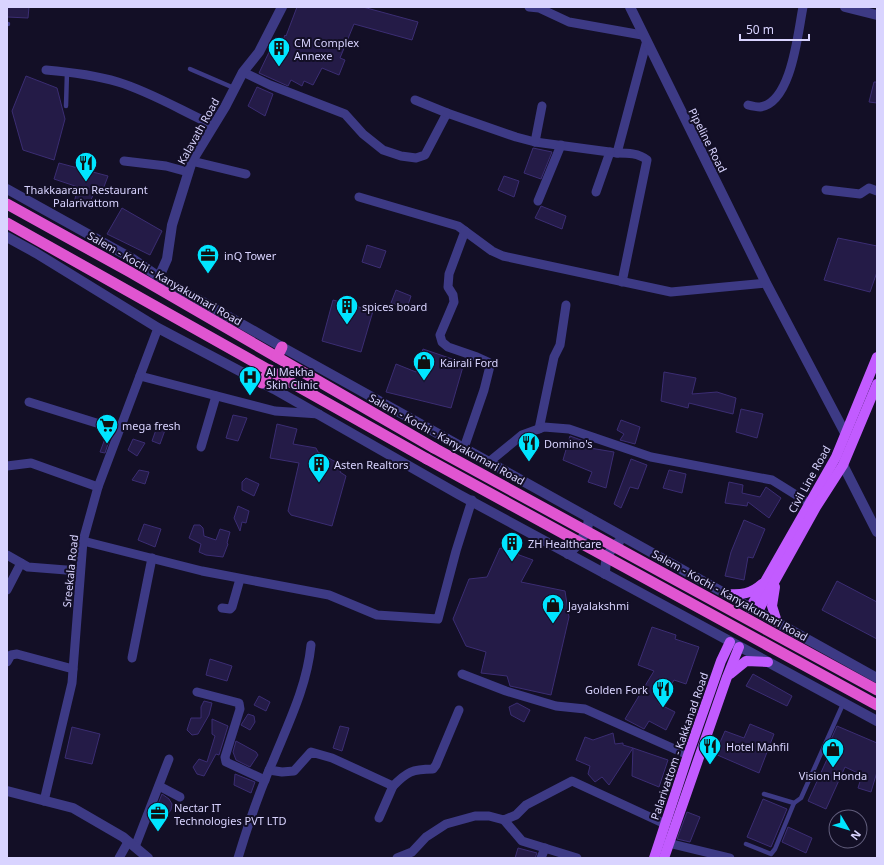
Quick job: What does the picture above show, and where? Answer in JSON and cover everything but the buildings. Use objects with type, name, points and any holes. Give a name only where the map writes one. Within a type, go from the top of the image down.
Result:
[{"type":"highway","name":"Salem - Kochi - Kanyakumari Road","points":[[7,204],[280,352],[434,448],[877,690]]},
{"type":"highway","points":[[7,223],[427,459],[877,706]]},
{"type":"highway","points":[[262,383],[270,370]]},
{"type":"main road","name":"Civil Line Road","points":[[754,610],[766,580],[836,457],[877,357]]},
{"type":"main road","name":"Civil Line Road","points":[[754,610],[778,577],[816,507],[843,465],[877,384]]},
{"type":"main road","points":[[777,622],[772,606],[778,577]]},
{"type":"main road","points":[[727,594],[746,594],[754,591],[766,580]]},
{"type":"main road","points":[[727,677],[735,644]]},
{"type":"main road","name":"Palarivattom - Kakkanad Road","points":[[659,856],[665,824],[721,661],[735,644]]},
{"type":"main road","points":[[727,677],[746,661],[768,662]]},
{"type":"main road","name":"Palarivattom - Kakkanad Road","points":[[659,856],[668,843],[727,677]]},
{"type":"street","name":"Kalavath Road","points":[[158,277],[167,259],[172,225],[192,161],[243,72],[259,52],[282,7]]},
{"type":"street","points":[[529,7],[539,8],[569,22],[644,39],[614,152],[596,192]]},
{"type":"street","name":"Pipeline Road","points":[[630,7],[644,39],[766,283],[846,434]]},
{"type":"street","points":[[748,106],[761,107],[771,101],[783,89],[791,68],[804,7]]},
{"type":"street","points":[[846,7],[877,15]]},
{"type":"street","points":[[46,70],[67,72],[119,82],[177,107],[213,125]]},
{"type":"street","points":[[243,72],[270,85],[345,114],[374,144],[391,154],[416,158],[426,155],[447,113]]},
{"type":"street","points":[[415,100],[516,137],[536,142],[630,153],[643,157],[646,160],[622,282]]},
{"type":"street","points":[[536,142],[542,106]]},
{"type":"street","points":[[538,201],[560,145]]},
{"type":"street","points":[[124,161],[166,166],[188,172]]},
{"type":"street","points":[[192,161],[246,174]]},
{"type":"street","points":[[826,190],[860,194],[869,188],[877,191]]},
{"type":"street","points":[[7,189],[133,259],[158,277],[280,352]]},
{"type":"street","points":[[359,197],[458,226],[492,251],[503,256],[622,282],[671,292],[766,283]]},
{"type":"street","points":[[464,448],[484,390],[490,366],[488,362],[448,346],[442,342],[440,335],[454,302],[453,295],[448,287],[448,274],[465,230]]},
{"type":"street","points":[[7,237],[36,253],[158,328],[262,383],[568,554],[843,704],[877,721]]},
{"type":"street","points":[[539,429],[554,357],[560,345],[566,305]]},
{"type":"street","name":"Sreekala Road","points":[[44,801],[72,683],[79,571],[83,541],[98,487],[158,328]]},
{"type":"street","name":"Salem - Kochi - Kanyakumari Road","points":[[280,352],[464,448],[877,679]]},
{"type":"street","points":[[140,376],[275,412],[318,414]]},
{"type":"street","points":[[201,447],[216,396]]},
{"type":"street","points":[[29,402],[119,430]]},
{"type":"street","points":[[489,462],[522,435],[544,427],[569,429],[652,457],[772,480],[809,503]]},
{"type":"street","points":[[7,466],[31,463],[98,487]]},
{"type":"street","points":[[843,465],[877,532]]},
{"type":"street","points":[[83,541],[240,579],[328,595],[377,615],[438,619],[456,551],[472,500]]},
{"type":"street","points":[[568,554],[577,547],[588,529],[589,518]]},
{"type":"street","points":[[605,574],[605,561],[614,544],[625,538]]},
{"type":"street","points":[[7,555],[28,567],[79,571]]},
{"type":"street","points":[[132,658],[152,558]]},
{"type":"street","points":[[7,590],[21,563]]},
{"type":"street","points":[[222,608],[232,608],[240,579]]},
{"type":"street","points":[[238,858],[265,780],[293,714],[310,656],[311,645]]},
{"type":"street","points":[[7,662],[11,655],[17,654],[73,669]]},
{"type":"street","points":[[462,674],[506,691],[556,706],[585,709],[688,755]]},
{"type":"street","points":[[859,712],[871,695],[877,679]]},
{"type":"street","points":[[197,692],[239,703],[240,709],[225,757],[226,762],[265,780]]},
{"type":"street","points":[[877,706],[875,711],[877,721]]},
{"type":"street","points":[[379,818],[393,786],[404,774],[411,771],[433,769],[436,765],[459,710]]},
{"type":"street","points":[[269,770],[282,772],[294,771],[311,752],[314,752],[393,786]]},
{"type":"street","points":[[119,858],[132,844],[159,786],[169,759]]},
{"type":"street","points":[[397,858],[412,852],[426,837],[446,824],[475,816],[489,816],[504,820],[516,815],[526,805],[572,781],[665,824]]},
{"type":"street","points":[[159,786],[180,797]]},
{"type":"street","points":[[7,791],[73,808],[132,844],[148,858]]},
{"type":"street","points":[[504,820],[522,841],[577,858]]},
{"type":"street","points":[[668,843],[730,858]]},
{"type":"street","points":[[541,858],[545,848]]},
{"type":"lane","points":[[190,69],[234,88]]},
{"type":"lane","points":[[66,106],[67,72]]},
{"type":"lane","points":[[746,844],[771,854],[775,849],[794,803],[801,798],[843,704]]},
{"type":"lane","points":[[764,794],[794,803]]},
{"type":"place","name":"CM Complex Annexe","points":[[279,68]]},
{"type":"place","name":"Thakkaaram Restaurant Palarivattom","points":[[86,182]]},
{"type":"place","name":"inQ Tower","points":[[208,274]]},
{"type":"place","name":"spices board","points":[[347,326]]},
{"type":"place","name":"Kairali Ford","points":[[424,382]]},
{"type":"place","name":"Al Mekha Skin Clinic","points":[[250,396]]},
{"type":"place","name":"mega fresh","points":[[107,444]]},
{"type":"place","name":"Domino's","points":[[529,462]]},
{"type":"place","name":"Asten Realtors","points":[[319,484]]},
{"type":"place","name":"ZH Healthcare","points":[[512,562]]},
{"type":"place","name":"Jayalakshmi","points":[[553,624]]},
{"type":"place","name":"Golden Fork","points":[[663,708]]},
{"type":"place","name":"Hotel Mahfil","points":[[710,766]]},
{"type":"place","name":"Vision Honda","points":[[833,768]]},
{"type":"place","name":"Nectar IT Technologies PVT LTD","points":[[158,832]]}]
